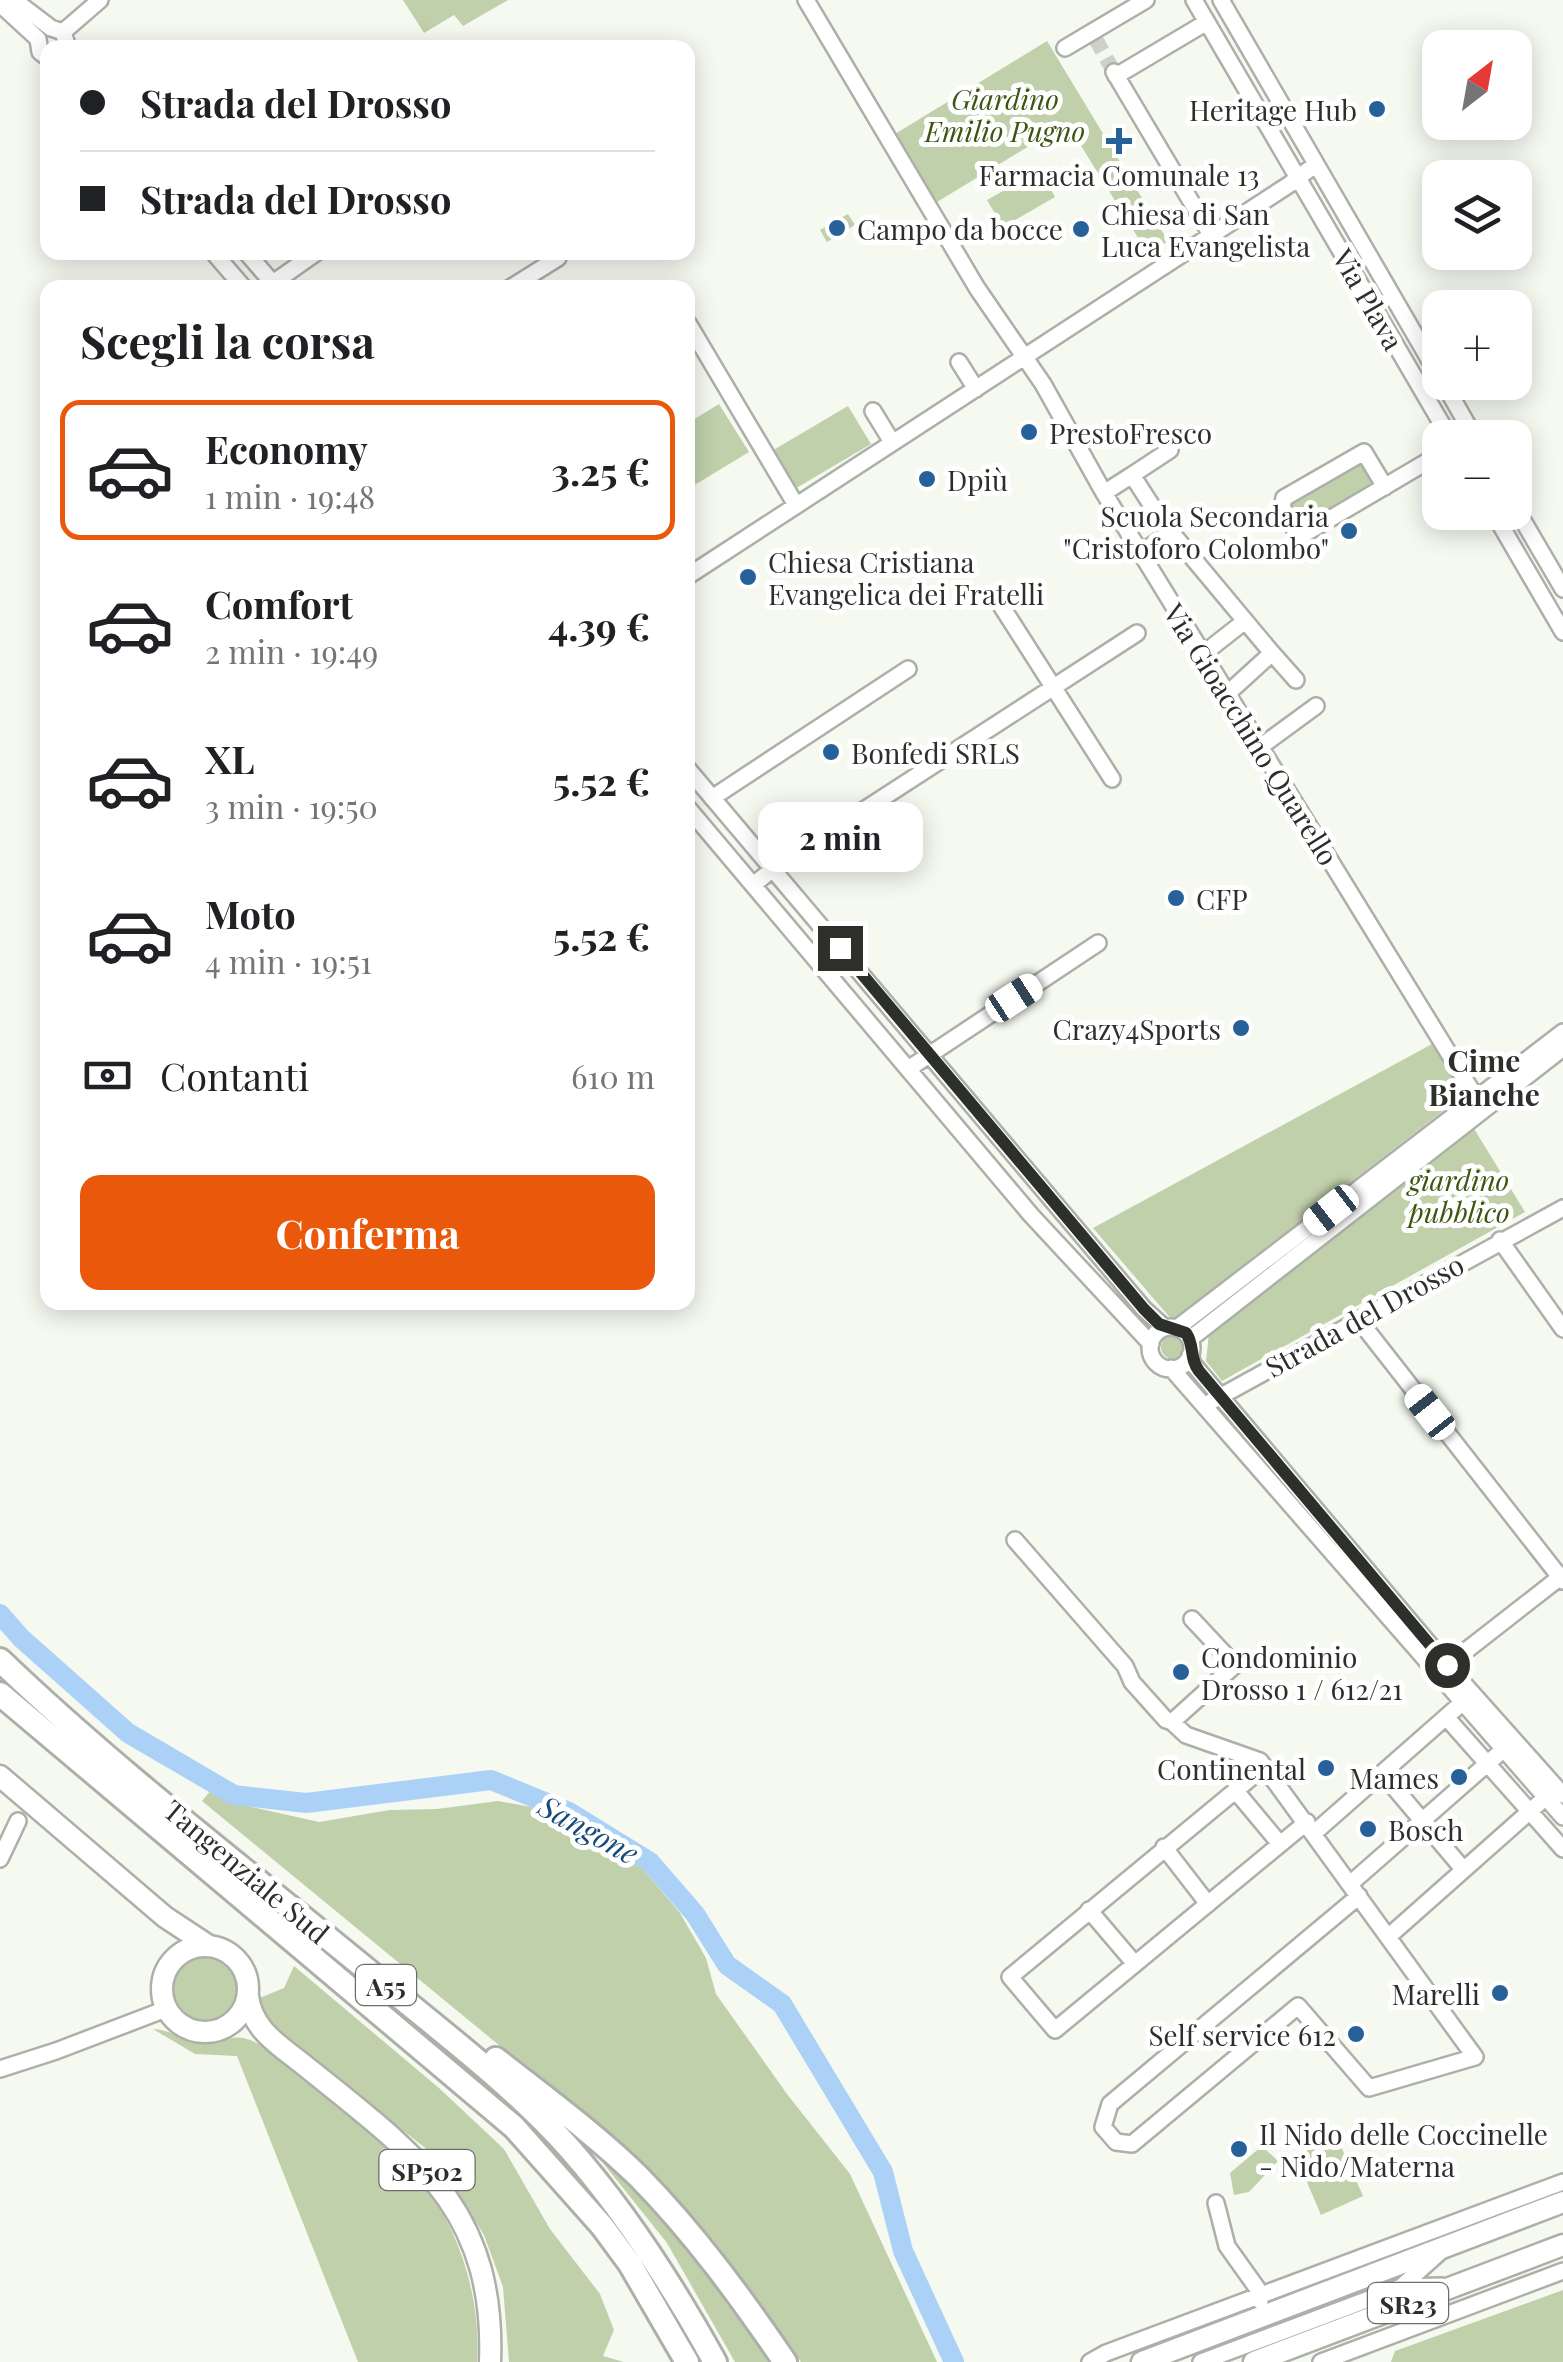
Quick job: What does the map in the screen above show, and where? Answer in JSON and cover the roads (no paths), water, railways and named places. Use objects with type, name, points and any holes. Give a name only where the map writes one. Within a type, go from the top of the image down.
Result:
[{"type":"highway","name":"Tangenziale Sud","points":[[0,1660],[77,1730],[505,2084],[568,2147],[654,2257],[714,2362]]},
{"type":"highway","name":"Tangenziale Sud","points":[[0,1694],[514,2126],[578,2196],[620,2252],[687,2362]]},
{"type":"highway","points":[[352,1957],[437,2012],[552,2101],[637,2175],[714,2261],[785,2362]]},
{"type":"main road","name":"SP502","points":[[0,1776],[165,1917],[209,1946],[234,1956],[248,1979],[250,2012],[268,2036],[411,2153],[450,2200],[472,2242],[485,2284],[490,2362]]},
{"type":"main road","points":[[165,1917],[167,1967],[161,1988],[166,2009]]},
{"type":"main road","points":[[167,1967],[185,1950],[209,1946]]},
{"type":"main road","points":[[224,2028],[240,2015],[248,1996]]},
{"type":"main road","name":"SP502","points":[[166,2009],[185,2028],[212,2032],[246,2029],[268,2036]]},
{"type":"main road","name":"SR23","points":[[1142,2362],[1563,2202]]},
{"type":"main road","name":"SR23","points":[[1254,2362],[1563,2245]]},
{"type":"street","points":[[14,0],[55,37]]},
{"type":"street","points":[[55,37],[100,0]]},
{"type":"street","name":"Via Gioacchino Quarello","points":[[806,0],[978,288],[1043,384],[1140,553],[1480,1104]]},
{"type":"street","points":[[1066,48],[1146,0]]},
{"type":"street","name":"Via Plava","points":[[1194,0],[1439,420]]},
{"type":"street","name":"Via Plava","points":[[1220,0],[1422,347]]},
{"type":"street","points":[[0,4],[55,37]]},
{"type":"street","points":[[1207,22],[1115,74],[1211,235]]},
{"type":"street","points":[[1288,161],[1311,156]]},
{"type":"street","points":[[695,571],[1298,178],[1311,156]]},
{"type":"street","points":[[221,260],[237,280]]},
{"type":"street","points":[[279,280],[306,260]]},
{"type":"street","points":[[523,280],[555,260]]},
{"type":"street","points":[[695,335],[796,505]]},
{"type":"street","points":[[959,362],[976,389]]},
{"type":"street","points":[[873,411],[892,442]]},
{"type":"street","points":[[1104,492],[1170,450]]},
{"type":"street","points":[[1385,487],[1364,452],[1284,498],[1282,506],[1300,537],[1385,487],[1422,465]]},
{"type":"street","points":[[1132,476],[1170,532],[1296,680]]},
{"type":"street","points":[[1504,530],[1563,632]]},
{"type":"street","points":[[1528,530],[1560,584],[1539,591]]},
{"type":"street","points":[[1140,553],[1170,532]]},
{"type":"street","points":[[1528,572],[1546,561]]},
{"type":"street","points":[[1002,607],[1112,779]]},
{"type":"street","points":[[1203,654],[1245,621]]},
{"type":"street","points":[[753,885],[1137,633]]},
{"type":"street","points":[[1227,694],[1272,653]]},
{"type":"street","points":[[712,798],[908,669]]},
{"type":"street","points":[[1260,746],[1316,706]]},
{"type":"street","points":[[695,777],[1144,1309],[1181,1337],[1193,1364],[1443,1670],[1464,1702],[1504,1749],[1554,1796]]},
{"type":"street","points":[[695,816],[1032,1215],[1151,1344],[1156,1361],[1171,1368],[1443,1670],[1554,1796],[1563,1817]]},
{"type":"street","points":[[908,1069],[1098,944]]},
{"type":"street","points":[[1151,1344],[1156,1334],[1181,1337],[1480,1104],[1563,1032]]},
{"type":"street","points":[[1480,1104],[1563,1048]]},
{"type":"street","points":[[974,1146],[993,1130]]},
{"type":"street","name":"Strada del Drosso","points":[[1204,1405],[1563,1208]]},
{"type":"street","points":[[1500,1240],[1563,1329]]},
{"type":"street","points":[[1358,1319],[1562,1578],[1443,1670]]},
{"type":"street","points":[[1171,1368],[1182,1365],[1181,1337]]},
{"type":"street","points":[[1016,1540],[1125,1666],[1136,1686],[1166,1720],[1186,1735],[1256,1758],[1264,1766],[1306,1828],[1354,1890],[1475,2057],[1369,2088],[1298,2006],[1132,2144],[1116,2142],[1103,2127],[1110,2104],[1354,1890],[1422,1821],[1504,1749]]},
{"type":"street","points":[[1172,1722],[1235,1665],[1192,1619]]},
{"type":"street","points":[[1264,1766],[1010,1977],[1055,2030],[1280,1844],[1382,1773],[1464,1702]]},
{"type":"street","points":[[1446,1717],[1563,1849]]},
{"type":"street","points":[[1382,1773],[1463,1869]]},
{"type":"street","points":[[1234,1790],[1280,1844]]},
{"type":"street","points":[[1388,1937],[1530,1811],[1554,1796]]},
{"type":"street","points":[[0,1859],[18,1821]]},
{"type":"street","points":[[1164,1847],[1208,1904]]},
{"type":"street","points":[[1090,1910],[1135,1964]]},
{"type":"street","points":[[0,2069],[166,2009]]},
{"type":"street","points":[[1097,2360],[1563,2182]]},
{"type":"street","points":[[1216,2203],[1227,2246],[1262,2296],[1256,2320]]},
{"type":"street","points":[[1402,2288],[1447,2246]]},
{"type":"street","points":[[1336,2289],[1343,2265]]},
{"type":"street","points":[[1320,2362],[1563,2271]]},
{"type":"street","points":[[1201,2362],[1402,2288],[1450,2286]]},
{"type":"street","points":[[1406,2330],[1430,2294]]},
{"type":"waterway","name":"Sangone","points":[[0,1614],[21,1638],[128,1733],[234,1795],[306,1803],[491,1780],[569,1812],[650,1862],[695,1914],[727,1965],[782,2004],[883,2172],[903,2251],[954,2362]]},
{"type":"tunnel","points":[[1095,38],[1114,72]]},
{"type":"place","name":"Heritage Hub","points":[[1377,109]]},
{"type":"place","name":"Farmacia Comunale 13","points":[[1119,141]]},
{"type":"place","name":"Campo da bocce","points":[[837,228]]},
{"type":"place","name":"Chiesa di San Luca Evangelista","points":[[1081,229]]},
{"type":"place","name":"PrestoFresco","points":[[1029,432]]},
{"type":"place","name":"Dpiù","points":[[927,479]]},
{"type":"place","name":"Scuola Secondaria \"Cristoforo Colombo\"","points":[[1349,531]]},
{"type":"place","name":"Chiesa Cristiana Evangelica dei Fratelli","points":[[748,577]]},
{"type":"place","name":"Bonfedi SRLS","points":[[831,752]]},
{"type":"place","name":"CFP","points":[[1176,898]]},
{"type":"place","name":"Crazy4Sports","points":[[1241,1028]]},
{"type":"place","name":"Condominio Drosso 1 / 612/21","points":[[1181,1672]]},
{"type":"place","name":"Continental","points":[[1326,1768]]},
{"type":"place","name":"Mames","points":[[1459,1777]]},
{"type":"place","name":"Bosch","points":[[1368,1829]]},
{"type":"place","name":"Marelli","points":[[1500,1993]]},
{"type":"place","name":"Self service 612","points":[[1356,2034]]},
{"type":"place","name":"Il Nido delle Coccinelle - Nido/Materna","points":[[1239,2149]]},
{"type":"district","name":"Cime Bianche","points":[[1484,1077]]},
{"type":"park label","name":"Giardino Emilio Pugno","points":[[1005,114]]},
{"type":"park label","name":"giardino pubblico","points":[[1459,1195]]}]
